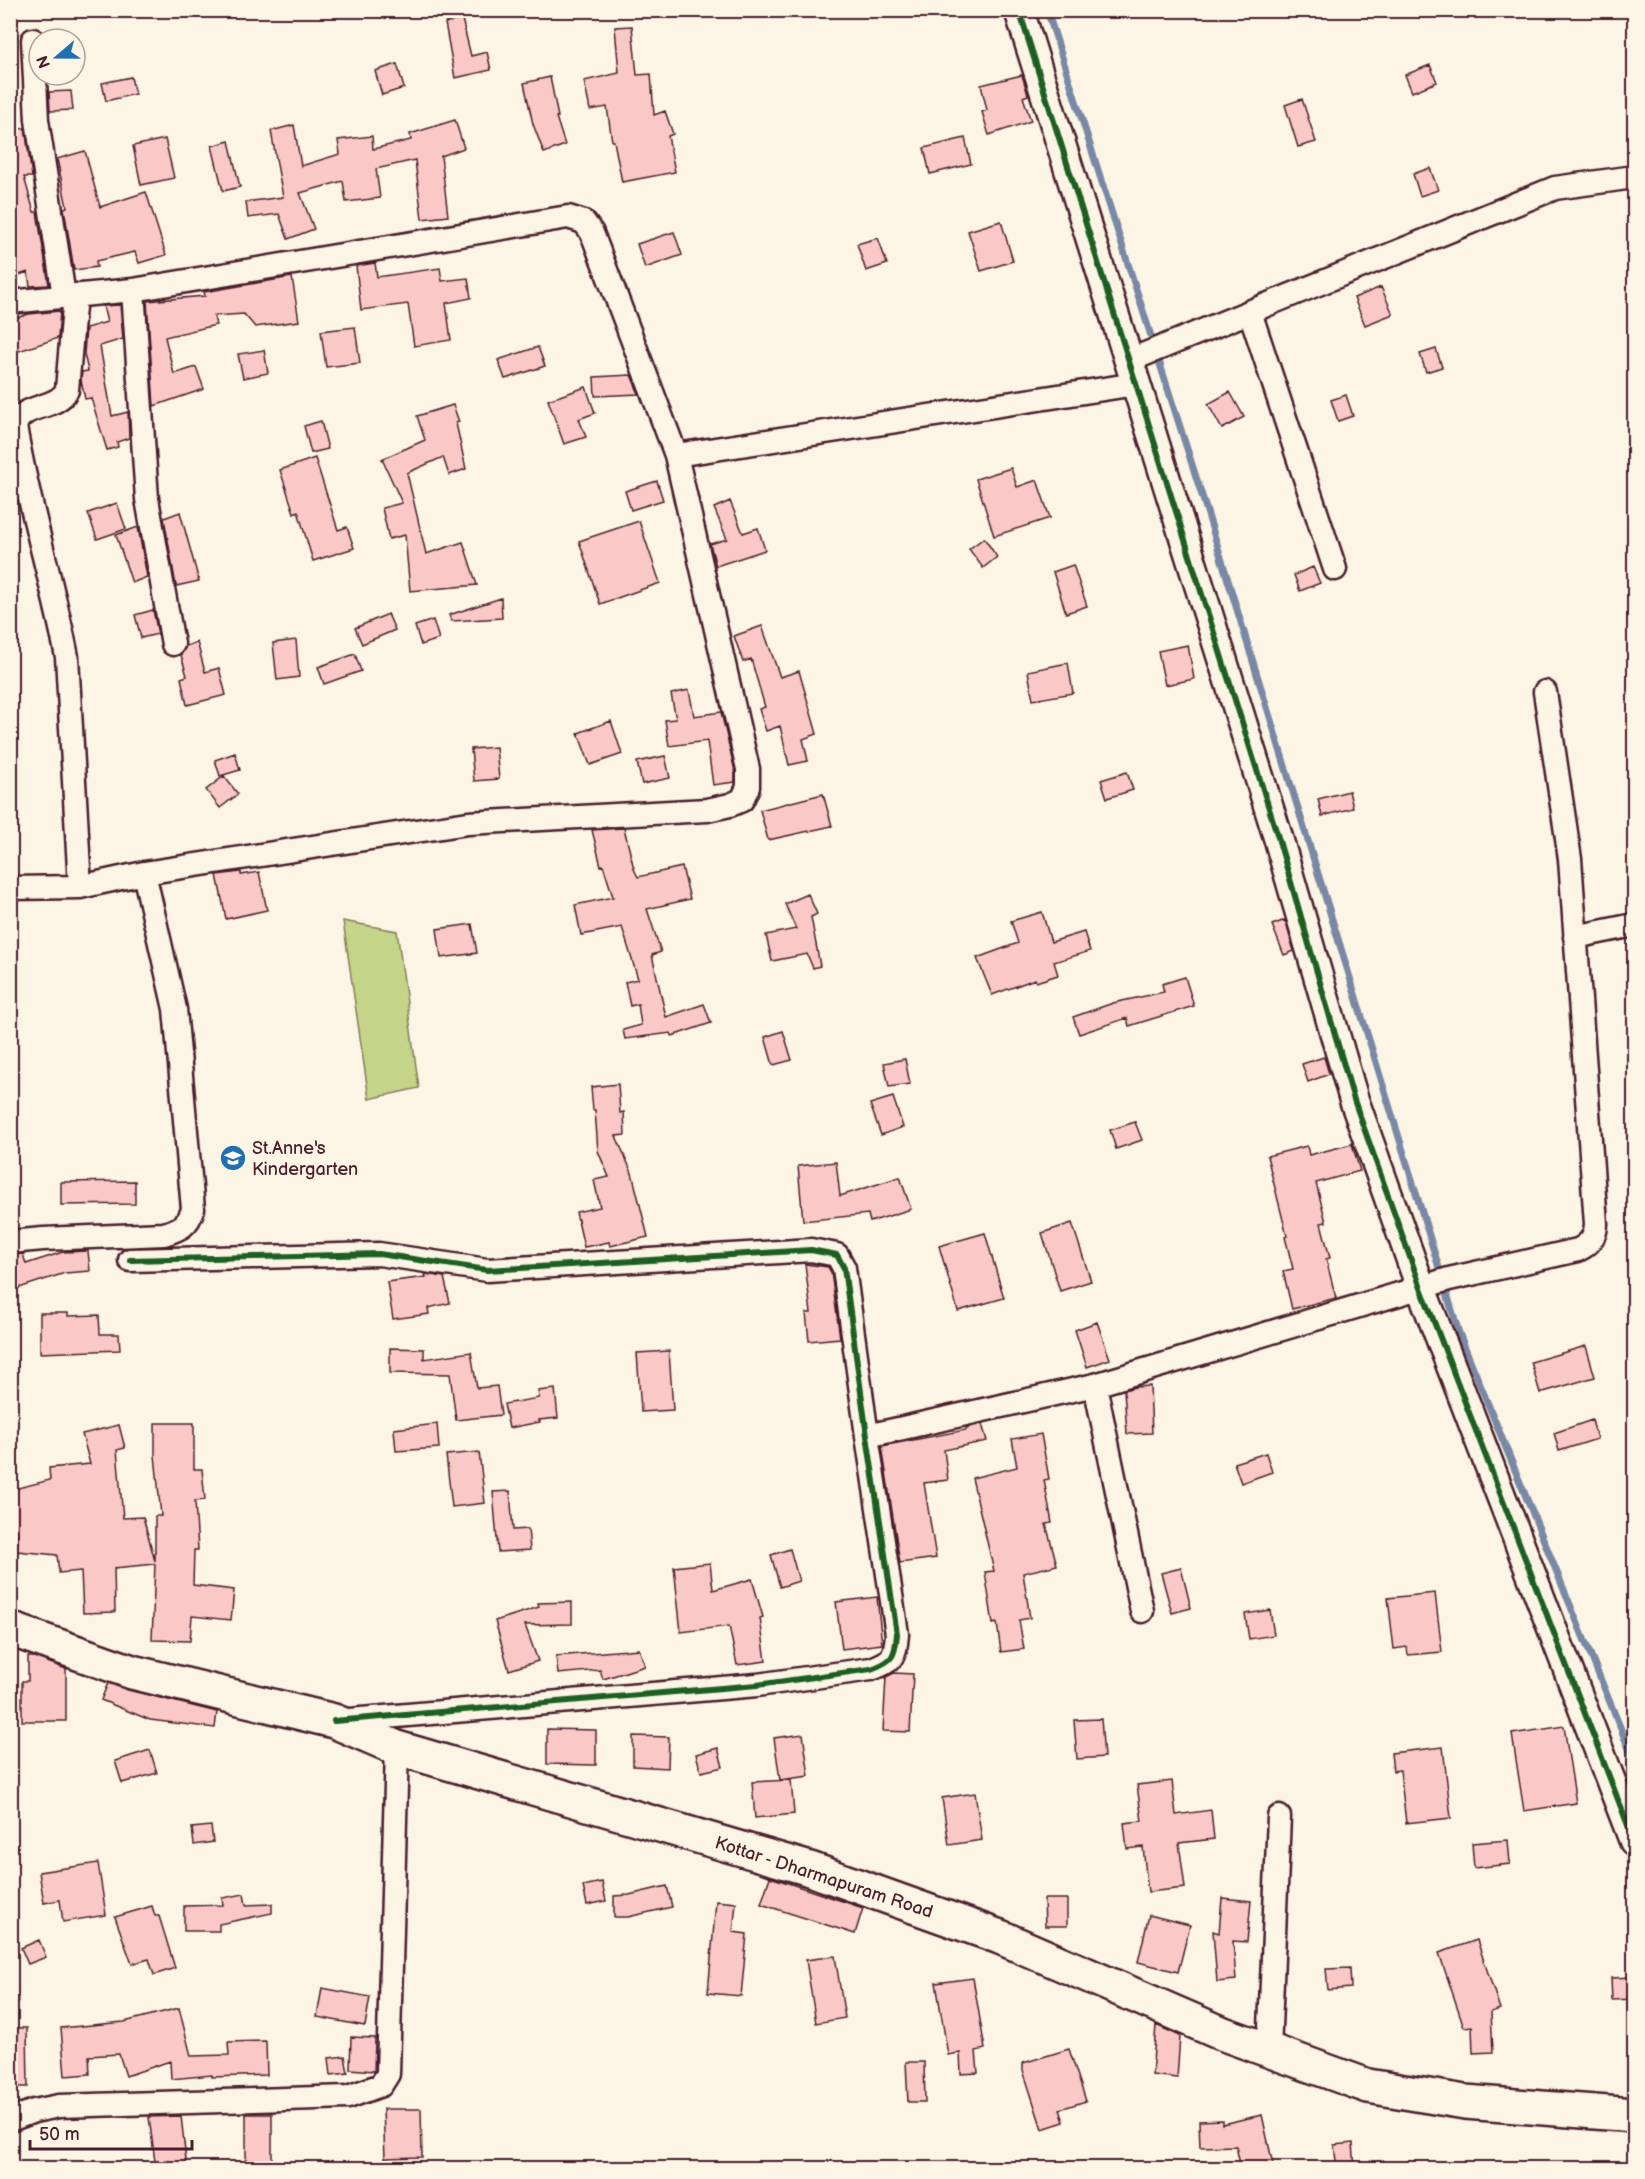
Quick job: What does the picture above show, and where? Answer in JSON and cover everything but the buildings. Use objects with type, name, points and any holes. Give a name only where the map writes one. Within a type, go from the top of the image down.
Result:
[{"type":"main road","name":"Kottar - Dharmapuram Road","points":[[10,1629],[132,1672],[334,1721],[397,1748],[810,1869],[1000,1937],[1221,2033],[1368,2086],[1465,2102],[1635,2115]]},
{"type":"street","points":[[1018,10],[1143,362],[1354,1100],[1434,1284],[1635,1841]]},
{"type":"street","points":[[35,87],[37,120],[70,295],[67,390],[63,398],[23,413],[17,418],[15,426],[38,537],[61,624],[67,657],[67,691],[80,887]]},
{"type":"street","points":[[676,455],[1143,362],[1250,312],[1555,188],[1635,177]]},
{"type":"street","points":[[10,302],[133,290],[568,217],[584,222],[592,232],[676,455],[748,769],[748,787],[742,800],[707,810],[468,823],[144,873],[80,887],[10,888]]},
{"type":"street","points":[[133,290],[147,499],[173,644]]},
{"type":"street","points":[[1250,312],[1335,569]]},
{"type":"street","points":[[867,1436],[1095,1385],[1434,1284],[1578,1251],[1585,1247],[1595,1234],[1596,1224],[1570,859],[1545,692]]},
{"type":"street","points":[[10,1242],[164,1233],[180,1229],[189,1222],[193,1209],[175,1009],[144,873]]},
{"type":"street","points":[[1575,937],[1635,925]]},
{"type":"street","points":[[130,1260],[379,1254],[487,1270],[811,1250],[837,1255],[844,1268],[897,1634],[895,1654],[886,1664],[872,1669],[757,1685],[334,1721]]},
{"type":"street","points":[[1095,1385],[1142,1611]]},
{"type":"street","points":[[10,2120],[34,2111],[59,2106],[348,2097],[381,2085],[388,2074],[397,1748]]},
{"type":"street","points":[[1269,2050],[1279,1817]]},
{"type":"green space","points":[[343,921],[397,931],[419,1088],[369,1099]]},
{"type":"waterway","points":[[1047,10],[1204,502],[1459,1333],[1634,1761]]},
{"type":"cycle path","points":[[1019,10],[1277,834],[1354,1100],[1421,1288],[1634,1841]]},
{"type":"cycle path","points":[[130,1260],[379,1254],[487,1270],[811,1250],[837,1255],[844,1268],[897,1634],[892,1657],[871,1669],[757,1685],[334,1721]]},
{"type":"place","name":"St.Anne's Kindergarten","points":[[233,1158]]}]
